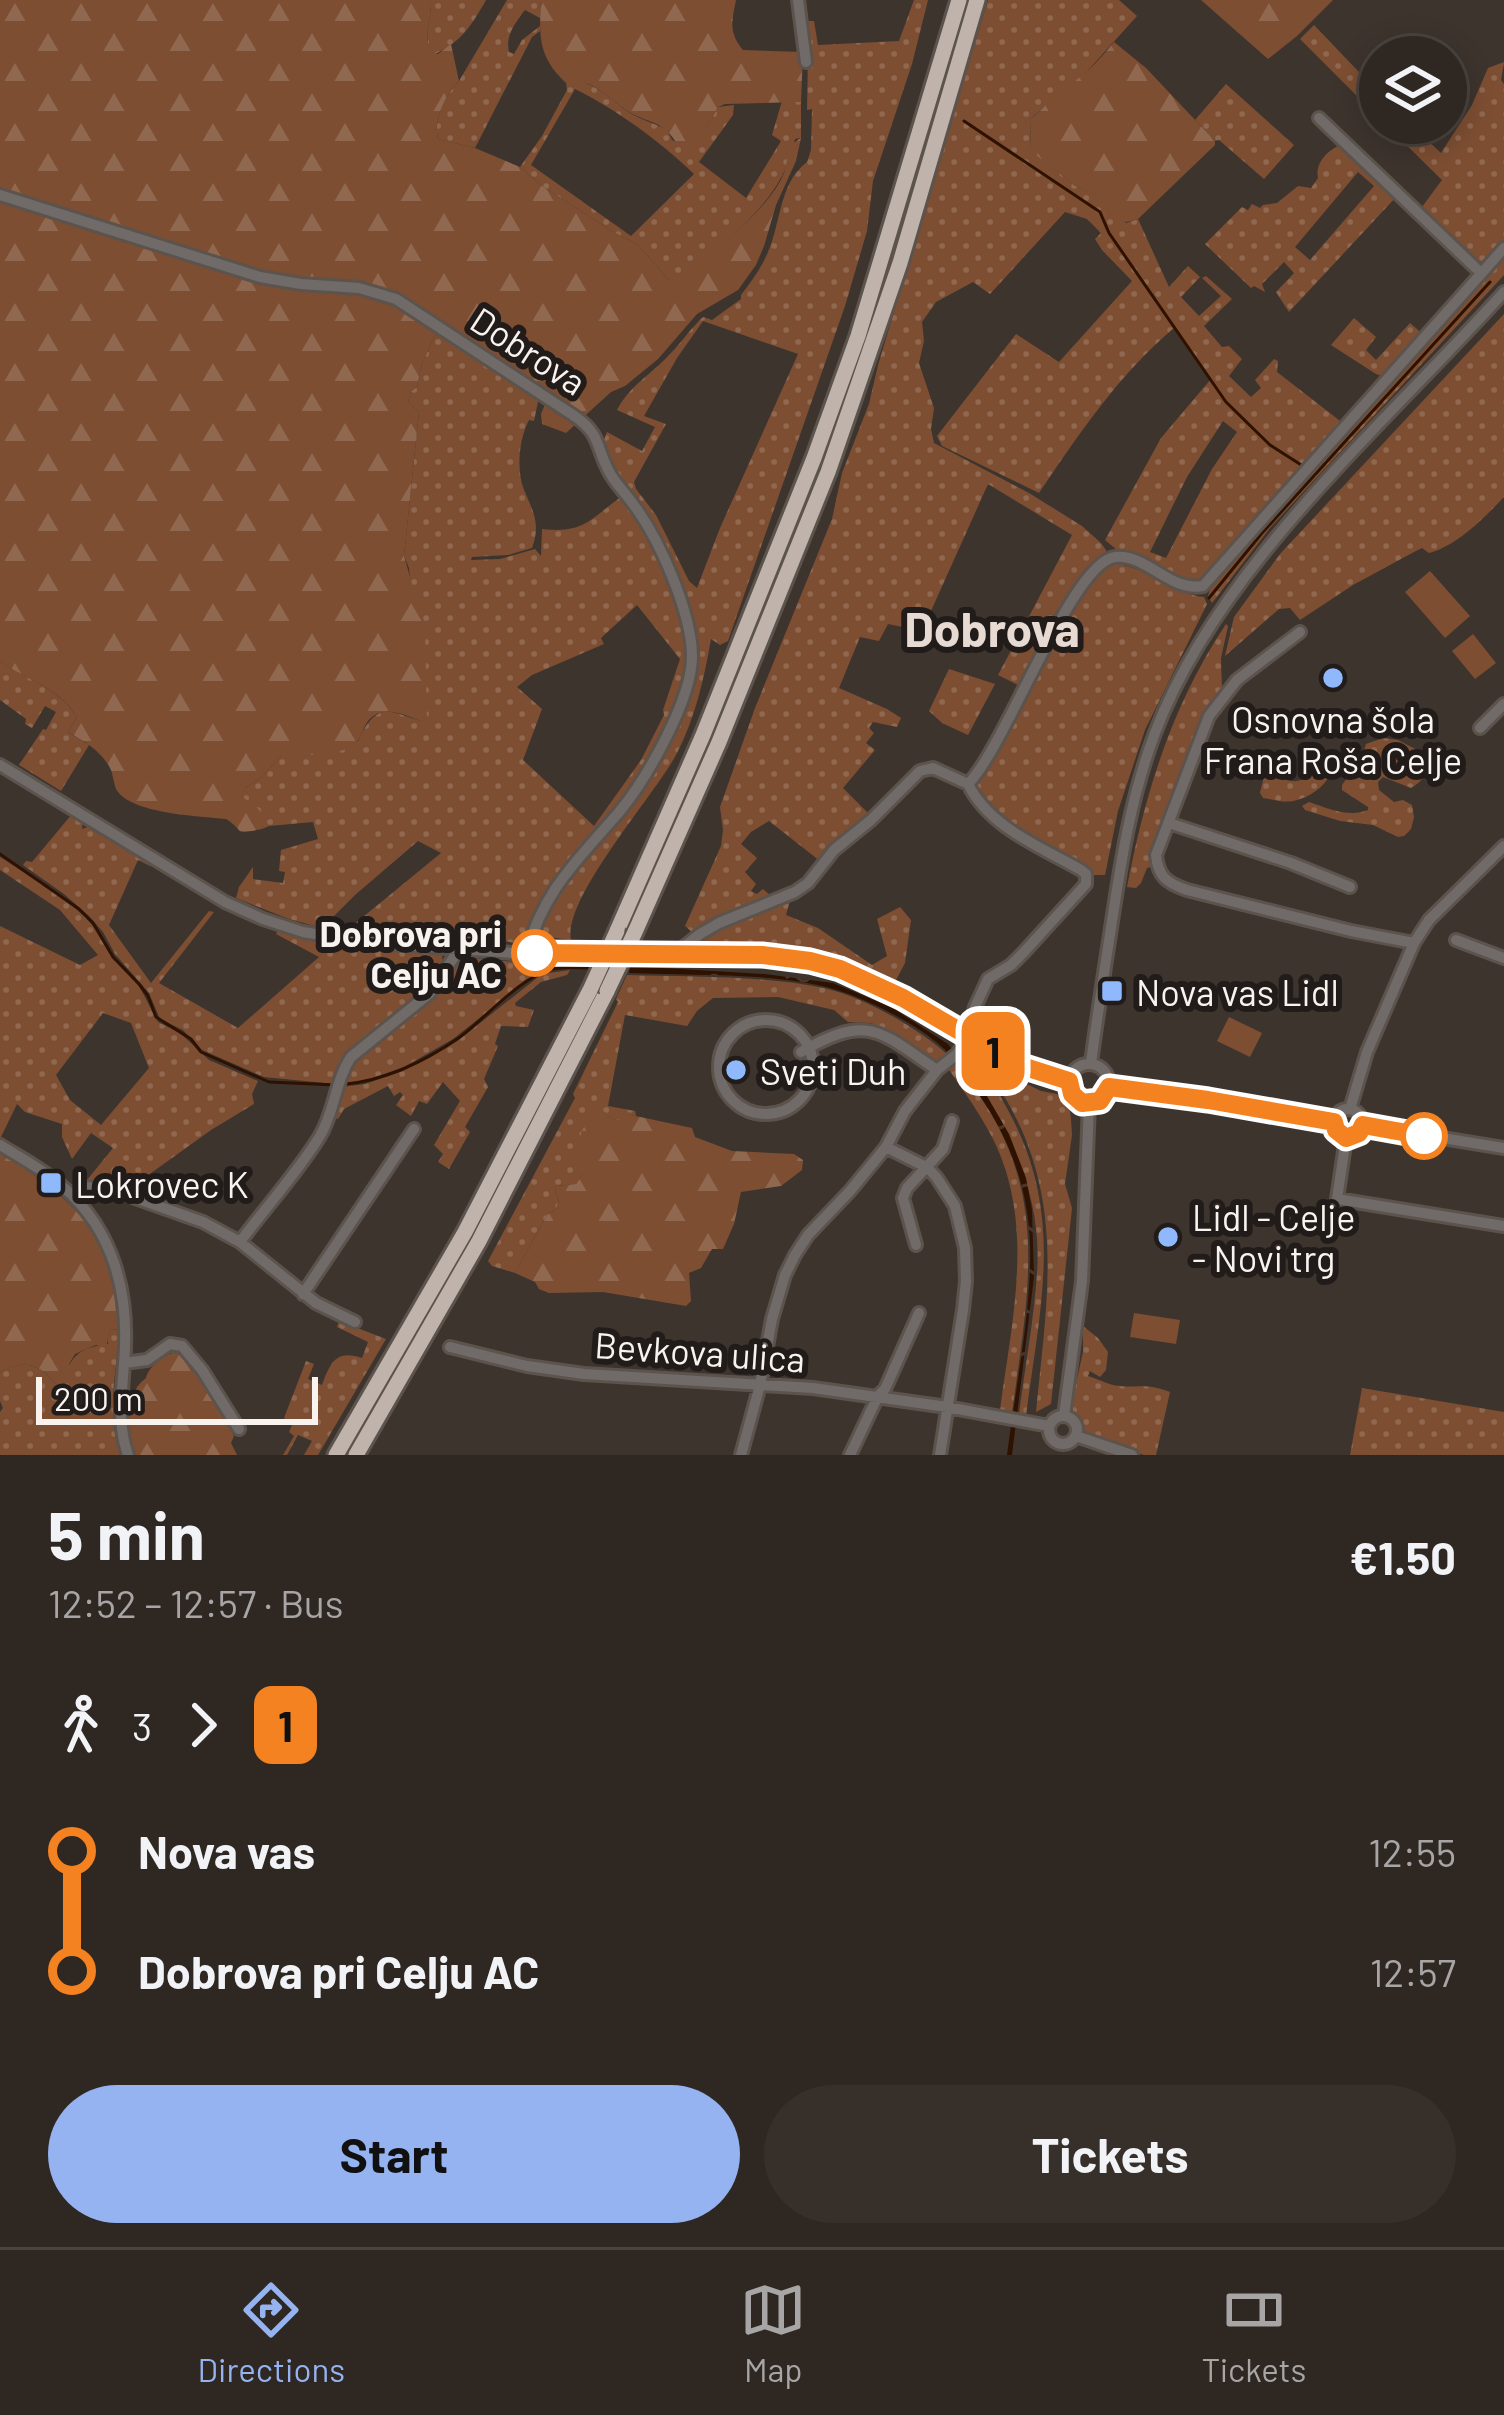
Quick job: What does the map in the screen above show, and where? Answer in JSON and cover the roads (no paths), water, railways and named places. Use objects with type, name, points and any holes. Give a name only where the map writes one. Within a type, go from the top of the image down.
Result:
[{"type":"highway","points":[[356,1455],[479,1241],[598,990],[617,931],[727,677],[829,417],[883,257],[959,0]]},
{"type":"highway","points":[[336,1455],[635,932],[719,742],[828,472],[900,263],[977,0]]},
{"type":"street","points":[[798,0],[806,62]]},
{"type":"street","points":[[1319,118],[1481,273]]},
{"type":"street","name":"Dobrova","points":[[0,196],[260,277],[359,288],[396,299],[593,432],[611,476],[648,524],[666,561],[685,617],[692,652],[690,673],[676,715],[639,784],[542,905],[526,953]]},
{"type":"street","points":[[968,784],[1074,597],[1104,562],[1112,557],[1129,559],[1181,586],[1203,586],[1504,248]]},
{"type":"street","points":[[1091,1063],[1126,828],[1170,697],[1218,616],[1261,557],[1504,292]]},
{"type":"street","points":[[1300,632],[1238,680],[1209,716],[1156,855],[1161,877],[1170,884],[1414,943]]},
{"type":"street","points":[[1480,728],[1504,704]]},
{"type":"street","points":[[0,765],[225,902],[303,932],[364,943],[594,953]]},
{"type":"street","points":[[675,954],[718,923],[808,884],[834,850],[926,768],[968,784],[1010,830],[1081,870],[1087,879],[1083,890],[1024,952],[988,979],[974,1007],[969,1036],[957,1054],[940,1068],[905,1112],[886,1147],[795,1255],[772,1319],[741,1455]]},
{"type":"street","points":[[1169,823],[1350,887]]},
{"type":"street","points":[[1350,1109],[1366,1052],[1414,943],[1430,920],[1504,847]]},
{"type":"street","points":[[1456,940],[1504,958]]},
{"type":"street","points":[[240,1242],[321,1135],[351,1057],[430,993],[460,948]]},
{"type":"street","points":[[638,953],[762,955],[840,969],[916,1005],[1016,1064],[1069,1081]]},
{"type":"street","points":[[765,1019],[783,1022],[799,1032],[806,1050],[814,1065],[811,1084],[801,1100],[786,1110],[750,1112],[723,1087],[722,1050],[732,1034],[747,1024],[765,1019]]},
{"type":"street","points":[[806,1050],[852,1028],[870,1030],[940,1068]]},
{"type":"street","points":[[1091,1063],[1103,1069],[1109,1087],[1104,1097],[1089,1104],[1076,1100],[1069,1081],[1074,1070],[1091,1063]]},
{"type":"street","points":[[1109,1087],[1334,1122]]},
{"type":"street","points":[[1064,1416],[1082,1281],[1089,1104]]},
{"type":"street","points":[[1350,1109],[1358,1113],[1363,1125],[1359,1133],[1346,1138],[1334,1122],[1341,1111],[1350,1109]]},
{"type":"street","points":[[916,1245],[903,1198],[943,1149],[952,1121]]},
{"type":"street","points":[[1363,1125],[1504,1148]]},
{"type":"street","points":[[303,1294],[414,1130]]},
{"type":"street","points":[[1346,1138],[1336,1199],[1504,1226]]},
{"type":"street","points":[[0,1145],[57,1181],[102,1232],[119,1275],[125,1312],[120,1409],[128,1455]]},
{"type":"street","points":[[886,1147],[928,1168],[955,1207],[965,1248],[963,1310],[940,1455]]},
{"type":"street","points":[[73,1195],[88,1187],[135,1196],[203,1222],[240,1242],[316,1303],[355,1322]]},
{"type":"street","points":[[850,1455],[920,1313]]},
{"type":"street","points":[[124,1363],[147,1360],[170,1344],[179,1344],[202,1370],[238,1429]]},
{"type":"street","name":"Bevkova ulica","points":[[450,1347],[584,1374],[878,1396],[1049,1426]]},
{"type":"street","points":[[1064,1416],[1049,1426],[1050,1435],[1059,1449],[1076,1436]]},
{"type":"street","points":[[1064,1416],[1075,1424],[1076,1436]]},
{"type":"street","points":[[1076,1436],[1132,1455]]},
{"type":"water","points":[[630,966],[833,983],[891,1007],[948,1044],[1009,1134],[1032,1210],[1034,1277],[1012,1455],[1007,1455],[1028,1296],[1025,1199],[1003,1135],[952,1058],[905,1021],[830,988],[756,977],[629,973]]},
{"type":"waterway","points":[[964,121],[1100,212],[1109,233],[1226,402],[1270,445],[1306,468]]},
{"type":"waterway","points":[[1209,598],[1490,282]]},
{"type":"waterway","points":[[0,854],[79,909],[148,996],[156,1017],[191,1039],[201,1052],[269,1082],[336,1085]]},
{"type":"waterway","points":[[346,1084],[406,1068],[434,1053],[540,974],[557,968],[591,968]]},
{"type":"place","name":"Osnovna šola Frana Roša Celje","points":[[1333,678]]},
{"type":"place","name":"Dobrova pri Celju AC","points":[[535,953]]},
{"type":"place","name":"Nova vas Lidl","points":[[1112,991]]},
{"type":"place","name":"Sveti Duh","points":[[736,1070]]},
{"type":"place","name":"Lokrovec K","points":[[51,1183]]},
{"type":"place","name":"Lidl - Celje - Novi trg","points":[[1168,1237]]},
{"type":"district","name":"Dobrova","points":[[992,628]]}]
